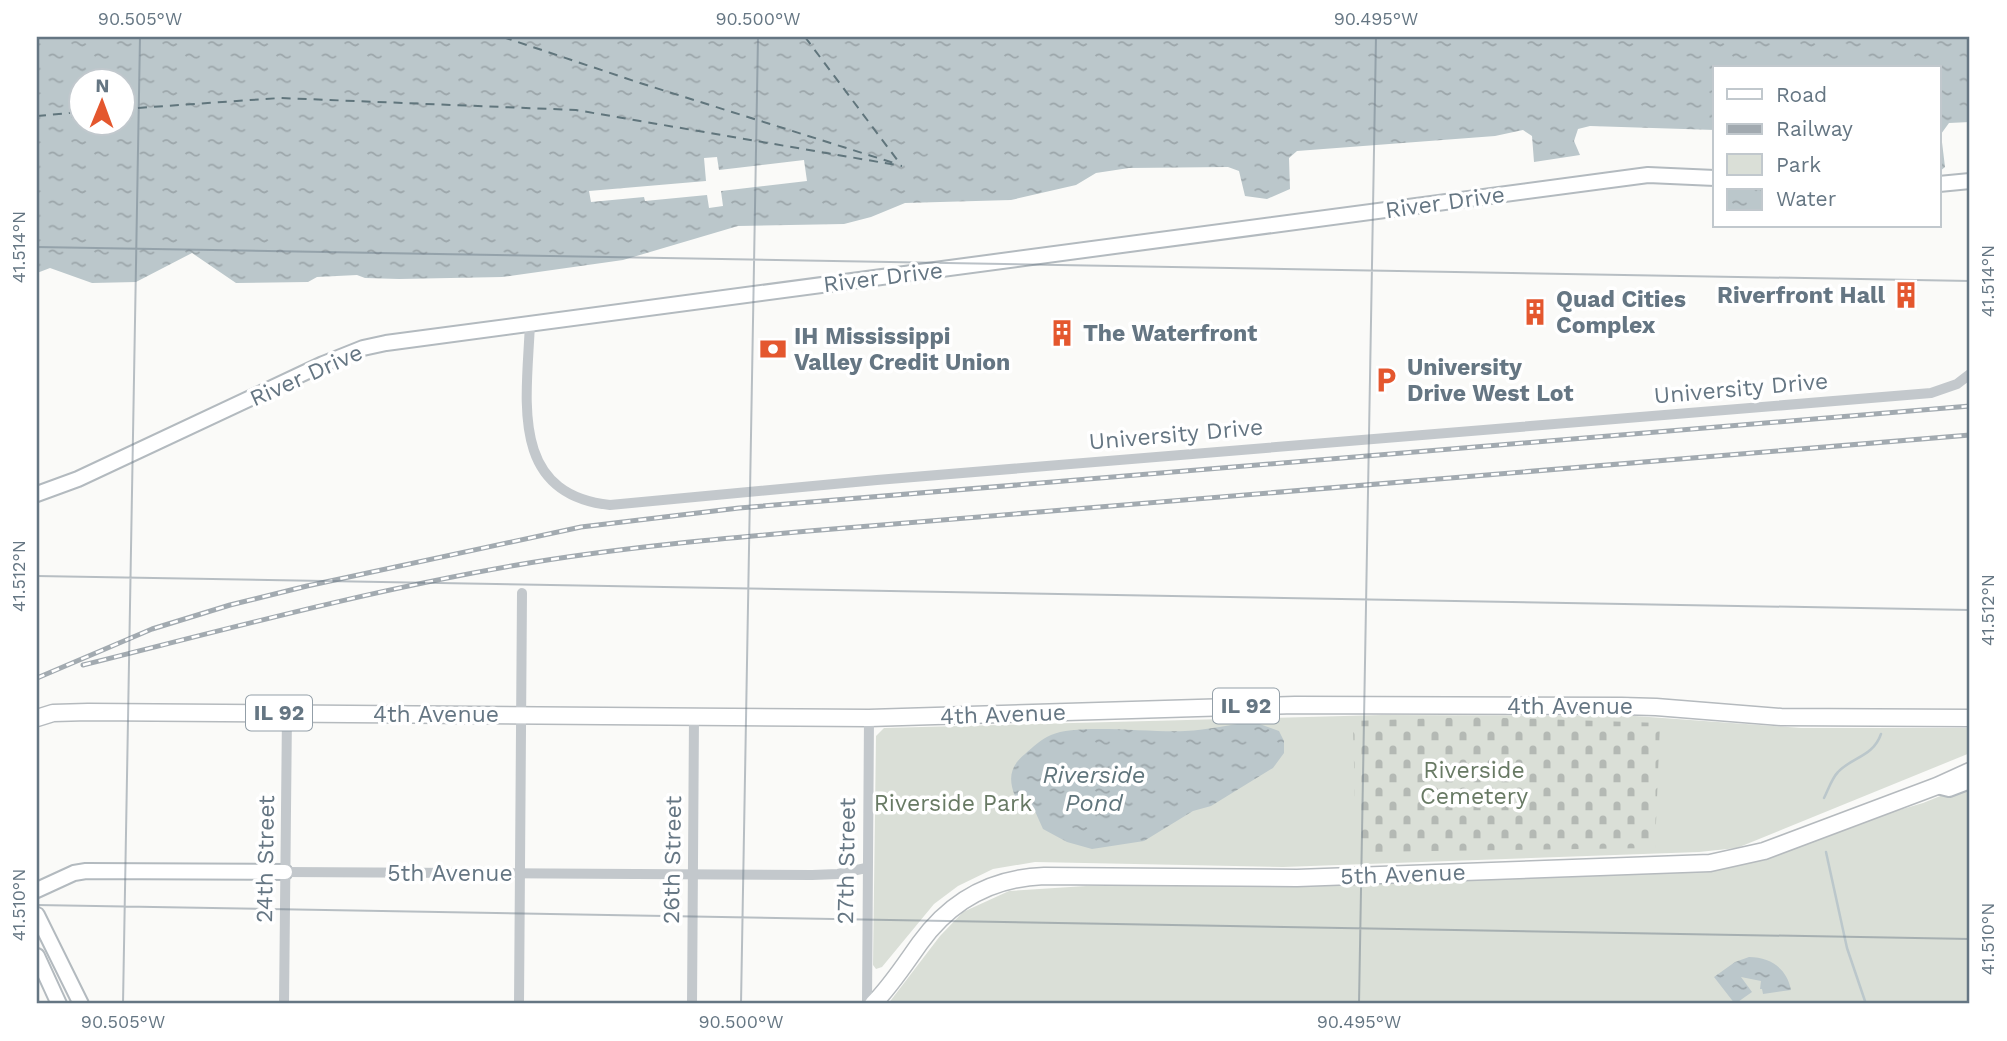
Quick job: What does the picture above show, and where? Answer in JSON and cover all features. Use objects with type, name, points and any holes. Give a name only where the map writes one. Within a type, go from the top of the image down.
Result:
[{"type":"main road","name":"4th Avenue","points":[[37,718],[53,713],[80,712],[869,718],[1296,705],[1633,706],[1781,717],[1970,718]]},
{"type":"main road","points":[[1937,786],[1970,762]]},
{"type":"main road","name":"5th Avenue","points":[[873,1004],[945,914],[974,893],[1007,880],[1044,876],[1297,878],[1710,863],[1764,851],[1970,771]]},
{"type":"street","name":"River Drive","points":[[37,494],[78,479],[348,353],[386,342],[1648,175],[1713,178]]},
{"type":"street","points":[[1940,184],[1970,181]]},
{"type":"street","name":"University Drive","points":[[530,323],[527,416],[533,452],[540,468],[551,481],[579,499],[610,505],[1931,393],[1957,384],[1970,374]]},
{"type":"street","name":"River Drive","points":[[37,505],[78,479]]},
{"type":"street","points":[[519,1004],[522,593]]},
{"type":"street","name":"24th Street","points":[[284,1004],[287,713]]},
{"type":"street","name":"26th Street","points":[[691,1004],[694,717]]},
{"type":"street","name":"27th Street","points":[[867,1004],[869,718]]},
{"type":"street","points":[[1937,786],[1950,789],[1970,781]]},
{"type":"street","name":"5th Avenue","points":[[37,890],[86,870],[838,874],[866,868]]},
{"type":"street","points":[[37,915],[80,1004]]},
{"type":"street","points":[[37,956],[59,1004]]},
{"type":"green space","name":"Riverside Park","points":[[1381,715],[1635,716],[1801,728],[1970,728],[1970,753],[1737,848],[1699,852],[1283,867],[1035,862],[993,869],[958,886],[934,904],[882,967],[876,969],[873,965],[876,736],[884,728]]},
{"type":"green space","name":"Riverside Cemetery","points":[[1475,717],[1660,723],[1655,848],[1356,852],[1353,721]]},
{"type":"green space","points":[[1970,784],[1970,1004],[888,1004],[940,936],[963,912],[1009,891],[1086,886],[1325,885],[1706,871],[1764,860],[1865,820],[1923,803]]},
{"type":"water","points":[[37,37],[1970,37],[1970,122],[1949,123],[1941,134],[1945,167],[1940,171],[1940,66],[1713,66],[1713,130],[1590,126],[1578,129],[1574,141],[1580,155],[1534,162],[1532,136],[1523,130],[1495,136],[1297,151],[1289,158],[1290,189],[1267,199],[1245,196],[1239,171],[1228,167],[1129,168],[1096,173],[1076,185],[1011,200],[905,203],[871,217],[844,224],[738,226],[623,260],[502,277],[399,279],[365,278],[357,275],[317,277],[308,282],[236,283],[192,253],[136,282],[92,283],[50,268],[37,273]]},
{"type":"water","name":"Riverside Pond","points":[[1254,722],[1279,731],[1284,741],[1284,753],[1273,768],[1211,806],[1193,811],[1144,841],[1092,849],[1067,842],[1043,829],[1034,809],[1026,799],[1015,796],[1013,790],[1011,778],[1016,763],[1044,739],[1063,731],[1185,731]]},
{"type":"water","points":[[1749,957],[1764,959],[1777,966],[1786,976],[1791,990],[1763,994],[1760,989],[1761,981],[1741,977],[1752,992],[1735,1004],[1714,977],[1735,962]]},
{"type":"pier","points":[[717,157],[719,170],[804,160],[807,181],[721,191],[723,206],[709,208],[707,195],[645,201],[644,197],[591,202],[589,191],[706,181],[704,158]]},
{"type":"waterway","points":[[1824,798],[1838,772],[1873,748],[1881,734]]},
{"type":"waterway","points":[[1826,852],[1847,948],[1866,1004]]},
{"type":"ferry route","points":[[503,37],[894,163]]},
{"type":"ferry route","points":[[805,37],[901,165]]},
{"type":"ferry route","points":[[136,108],[280,98],[576,110],[902,166]]},
{"type":"ferry route","points":[[37,116],[66,113]]},
{"type":"railway","points":[[37,678],[152,629],[230,605],[581,527],[739,508],[1970,406]]},
{"type":"railway","points":[[83,665],[408,586],[517,565],[635,548],[833,529],[1970,435]]},
{"type":"place","name":"Riverfront Hall","points":[[1906,295]]},
{"type":"place","name":"Quad Cities Complex","points":[[1535,312]]},
{"type":"place","name":"The Waterfront","points":[[1062,333]]},
{"type":"place","name":"IH Mississippi Valley Credit Union","points":[[773,349]]},
{"type":"place","name":"University Drive West Lot","points":[[1386,380]]}]
